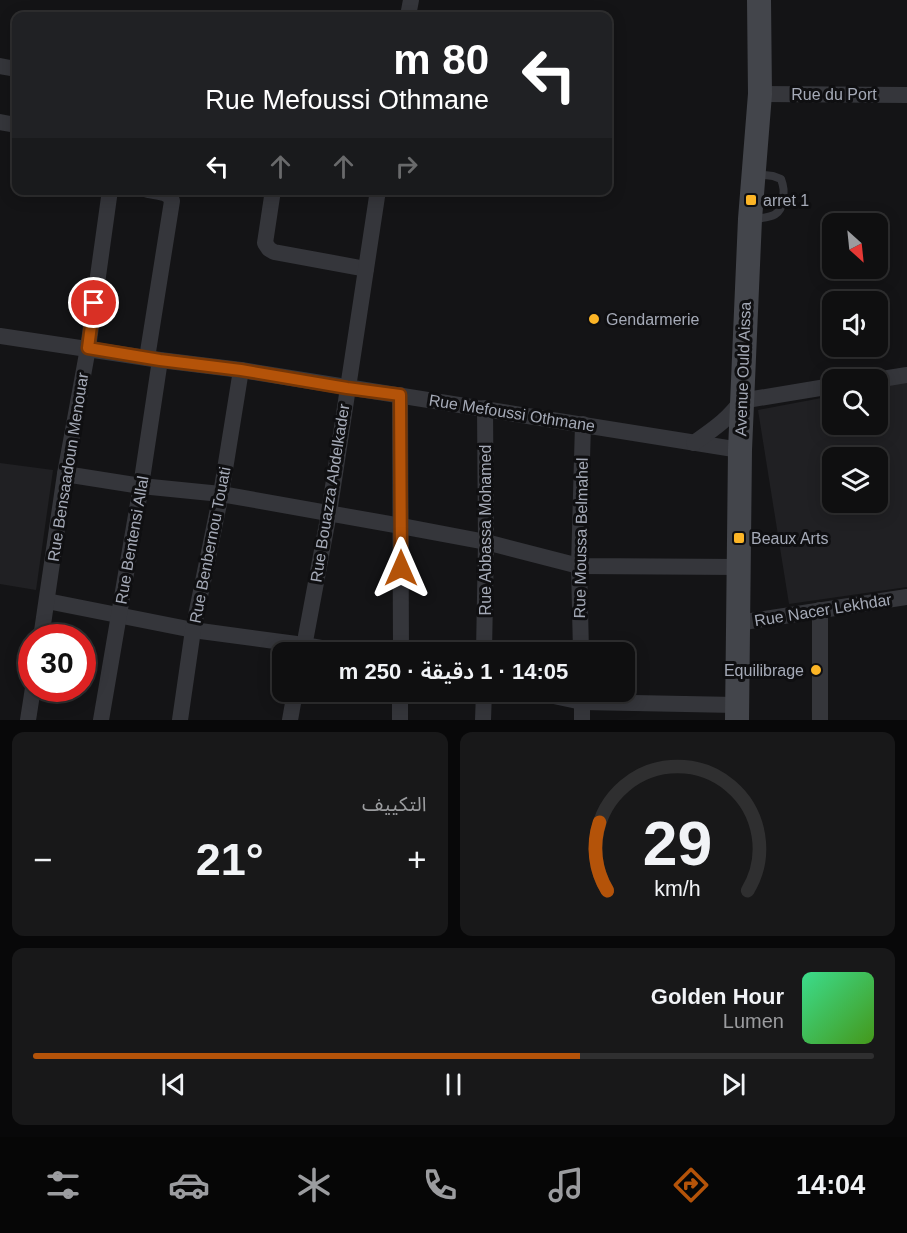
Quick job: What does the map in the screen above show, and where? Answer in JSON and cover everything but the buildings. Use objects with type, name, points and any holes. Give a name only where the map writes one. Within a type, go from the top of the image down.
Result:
[{"type":"main road","name":"Avenue Ould Aissa","points":[[737,712],[741,401],[750,219],[760,94],[756,6]]},
{"type":"street","name":"Rue du Port","points":[[760,94],[907,95]]},
{"type":"street","name":"Rue Bensaadoun Menouar","points":[[43,624],[65,474],[88,348],[109,195]]},
{"type":"street","name":"Rue Bentensi Allal","points":[[101,720],[141,486],[172,201],[170,195]]},
{"type":"street","points":[[272,195],[265,243],[269,249],[274,252],[366,269]]},
{"type":"street","name":"Rue Bouazza Abdelkader","points":[[304,642],[329,513],[377,195]]},
{"type":"street","name":"Rue Mefoussi Othmane","points":[[0,336],[241,370],[740,450]]},
{"type":"street","name":"Rue Benbernou Touati","points":[[180,720],[241,370]]},
{"type":"street","points":[[888,378],[907,375]]},
{"type":"street","points":[[694,443],[716,429],[733,413],[741,401],[822,389]]},
{"type":"street","points":[[400,395],[401,642]]},
{"type":"street","name":"Rue Abbassa Mohamed","points":[[484,408],[486,542],[484,642]]},
{"type":"street","name":"Rue Moussa Belmahel","points":[[581,642],[579,566],[583,424]]},
{"type":"street","points":[[65,474],[141,486],[221,494],[329,513],[486,542],[579,566],[738,567]]},
{"type":"street","name":"Rue Nacer Lekhdar","points":[[738,623],[907,597]]},
{"type":"street","points":[[47,600],[119,616],[272,644]]},
{"type":"street","points":[[820,610],[820,720]]},
{"type":"street","points":[[28,720],[31,702]]},
{"type":"street","points":[[290,720],[293,702]]},
{"type":"street","points":[[400,702],[400,720]]},
{"type":"street","points":[[483,720],[484,702]]},
{"type":"street","points":[[582,702],[582,720]]},
{"type":"street","points":[[634,702],[737,712]]},
{"type":"lane","points":[[750,219],[776,215],[782,208],[784,187],[781,179],[753,174]]},
{"type":"shaded area","points":[[907,382],[907,587],[789,604],[758,410],[822,398],[822,435],[888,435],[888,385]]},
{"type":"shaded area","points":[[0,463],[53,470],[36,590],[0,584]]},
{"type":"place","name":"arret 1","points":[[751,200]]},
{"type":"place","name":"Gendarmerie","points":[[594,319]]},
{"type":"place","name":"Beaux Arts","points":[[739,538]]},
{"type":"place","name":"Equilibrage","points":[[816,670]]},
{"type":"route","points":[[94,303],[88,348],[400,395],[401,568]]}]
